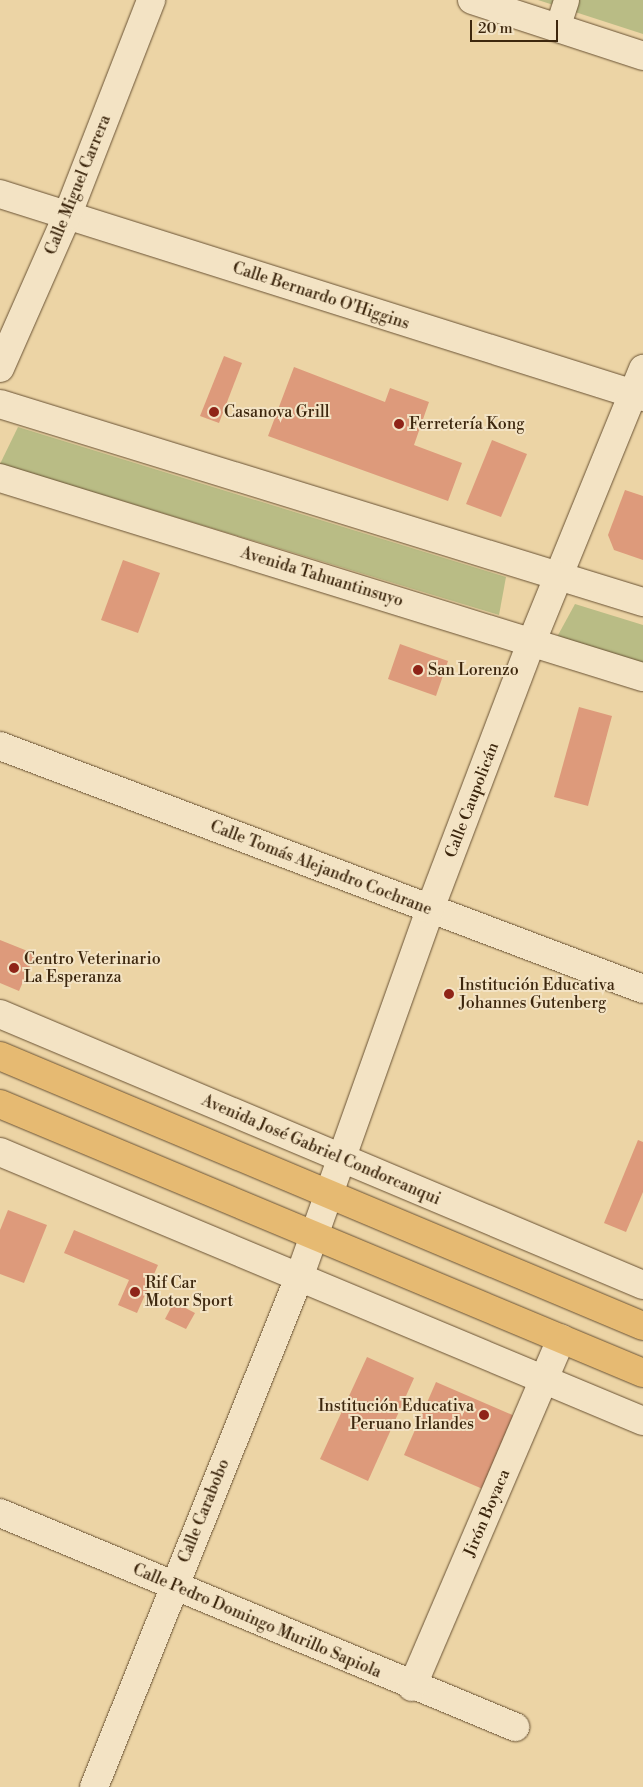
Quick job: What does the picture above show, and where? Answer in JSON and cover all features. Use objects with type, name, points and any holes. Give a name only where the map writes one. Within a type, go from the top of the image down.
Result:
[{"type":"highway","points":[[0,1056],[643,1326]]},
{"type":"highway","points":[[0,1104],[643,1374]]},
{"type":"street","name":"Calle Miguel Carrera","points":[[0,368],[67,216],[151,0]]},
{"type":"street","points":[[472,0],[643,56]]},
{"type":"street","points":[[557,28],[566,0]]},
{"type":"street","name":"Calle Bernardo O'Higgins","points":[[0,194],[638,396]]},
{"type":"street","name":"Calle Caupolicán","points":[[314,1236],[430,909],[532,641],[638,396],[643,369]]},
{"type":"street","points":[[0,404],[643,602]]},
{"type":"street","name":"Avenida Tahuantinsuyo","points":[[0,478],[532,641],[643,677]]},
{"type":"street","name":"Calle Tomás Alejandro Cochrane","points":[[0,746],[643,989]]},
{"type":"street","name":"Avenida José Gabriel Condorcanqui","points":[[0,1014],[340,1159],[643,1285]]},
{"type":"street","points":[[0,1152],[300,1275],[643,1421]]},
{"type":"street","name":"Calle Carabobo","points":[[94,1787],[314,1236]]},
{"type":"street","name":"Jirón Boyaca","points":[[412,1687],[561,1339]]},
{"type":"street","name":"Calle Pedro Domingo Murillo Sapiola","points":[[0,1513],[412,1687],[515,1727]]},
{"type":"green space","points":[[538,0],[643,0],[643,34]]},
{"type":"green space","points":[[18,427],[506,577],[499,615],[0,464]]},
{"type":"green space","points":[[575,604],[643,625],[643,665],[557,637]]},
{"type":"building","points":[[224,356],[242,363],[219,423],[200,416]]},
{"type":"building","points":[[294,367],[385,402],[390,388],[429,402],[414,445],[462,463],[448,501],[268,436]]},
{"type":"building","points":[[492,440],[527,454],[501,517],[466,504]]},
{"type":"building","points":[[625,490],[643,496],[643,560],[614,550],[608,535]]},
{"type":"building","points":[[123,560],[160,573],[138,633],[101,620]]},
{"type":"building","name":"San Lorenzo","points":[[400,644],[448,661],[436,696],[388,679]]},
{"type":"building","points":[[579,707],[612,716],[588,806],[554,797]]},
{"type":"building","name":"Centro Veterinario La Esperanza","points":[[0,940],[35,954],[19,991],[0,983]]},
{"type":"building","points":[[638,1140],[643,1142],[643,1192],[626,1232],[604,1223]]},
{"type":"building","points":[[8,1210],[47,1225],[24,1283],[0,1274],[0,1230]]},
{"type":"building","points":[[74,1230],[158,1265],[137,1313],[118,1305],[129,1280],[64,1253]]},
{"type":"building","points":[[174,1302],[195,1313],[186,1329],[165,1319]]},
{"type":"building","points":[[367,1357],[414,1378],[368,1481],[320,1459]]},
{"type":"building","points":[[436,1382],[517,1417],[485,1490],[404,1455]]},
{"type":"place","name":"Casanova Grill","points":[[214,412]]},
{"type":"place","name":"Ferretería Kong","points":[[399,424]]},
{"type":"place","name":"San Lorenzo","points":[[418,670]]},
{"type":"place","name":"Centro Veterinario La Esperanza","points":[[14,968]]},
{"type":"place","name":"Institución Educativa Johannes Gutenberg","points":[[449,994]]},
{"type":"place","name":"Rif Car Motor Sport","points":[[135,1292]]},
{"type":"place","name":"Institución Educativa Peruano Irlandes","points":[[484,1415]]}]
